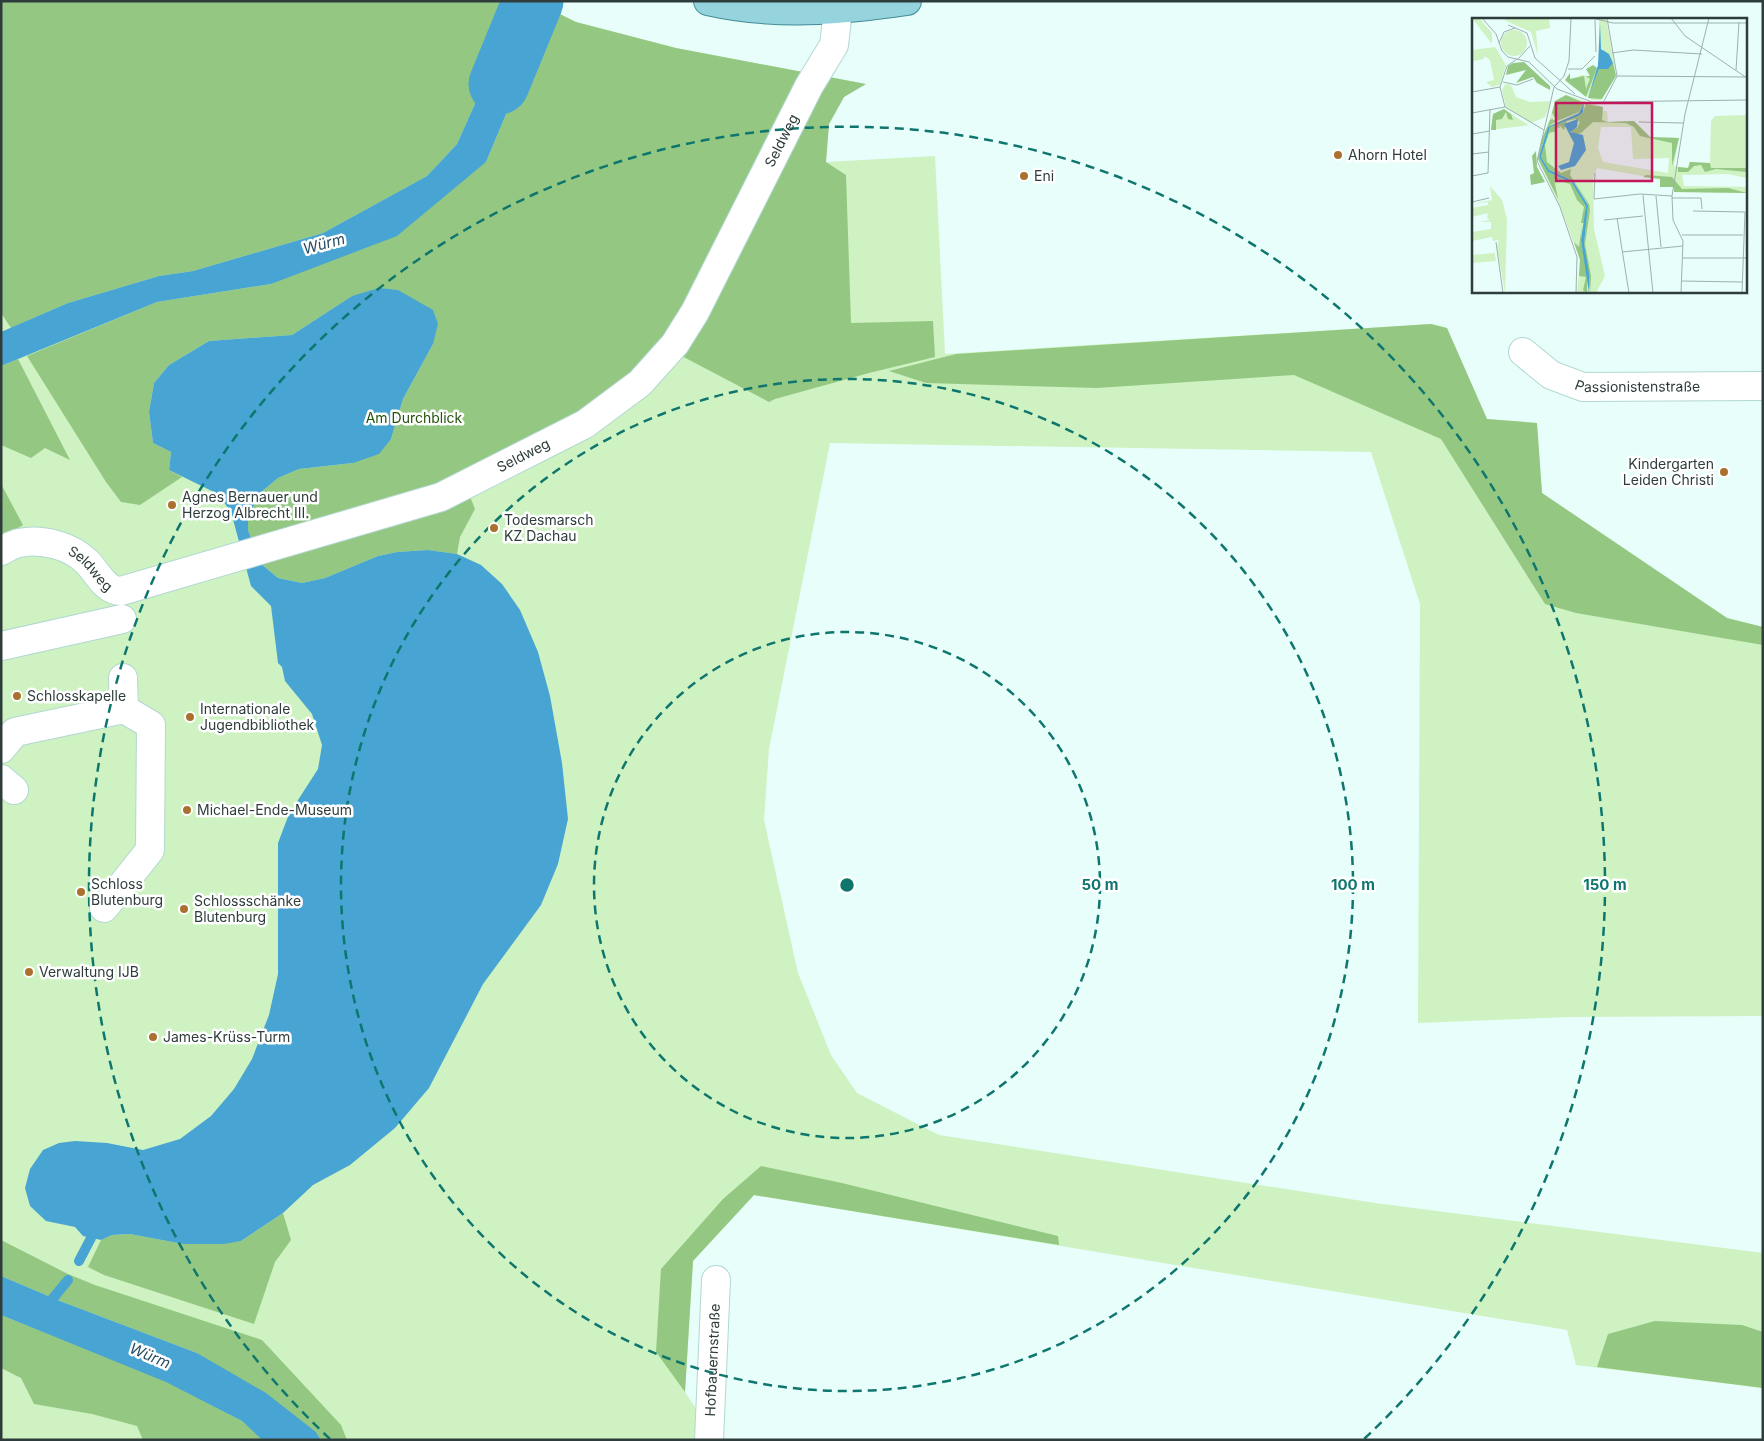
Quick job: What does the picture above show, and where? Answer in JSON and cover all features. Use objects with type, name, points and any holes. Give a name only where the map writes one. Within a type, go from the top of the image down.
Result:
[{"type":"main road","points":[[708,1],[784,12],[907,1]]},
{"type":"street","name":"Seldweg","points":[[1,551],[19,543],[47,542],[62,546],[82,558],[106,585],[116,591],[148,584],[441,497],[585,424],[640,383],[675,344],[695,312],[810,86],[834,45],[851,7]]},
{"type":"street","name":"Passionistenstraße","points":[[1523,352],[1551,375],[1583,387],[1763,386]]},
{"type":"street","points":[[1,646],[122,619]]},
{"type":"street","points":[[123,678],[124,709]]},
{"type":"street","points":[[1,748],[15,732],[124,709],[151,725],[150,850],[128,867],[104,908]]},
{"type":"street","name":"Hofbauernstraße","points":[[708,1440],[716,1280]]},
{"type":"green space","name":"Am Durchblick","points":[[1,1],[530,1],[576,22],[676,48],[866,84],[844,97],[829,124],[826,162],[935,156],[945,354],[1431,324],[1447,328],[1487,419],[1537,423],[1542,493],[1727,618],[1763,627],[1763,1016],[1569,1017],[1418,1023],[1420,604],[1371,452],[830,443],[769,749],[764,820],[798,973],[831,1055],[857,1093],[939,1135],[1375,1203],[1763,1253],[1763,1388],[1576,1365],[1567,1330],[754,1195],[693,1261],[685,1392],[717,1440],[1,1440]]},
{"type":"green space","points":[[1,1],[519,1],[520,3],[457,144],[427,176],[323,233],[193,271],[159,276],[68,303],[11,328],[1,313]]},
{"type":"green space","points":[[549,12],[558,13],[576,22],[676,48],[866,84],[844,97],[829,124],[826,162],[846,175],[851,323],[933,321],[935,357],[869,373],[769,402],[676,353],[469,494],[475,509],[460,537],[457,554],[428,550],[397,552],[378,556],[325,578],[302,583],[278,578],[260,563],[248,530],[248,518],[260,493],[278,478],[299,469],[353,463],[391,439],[403,399],[433,344],[352,296],[292,335],[209,341],[169,365],[154,383],[149,412],[153,443],[171,452],[169,470],[182,477],[140,505],[121,502],[106,482],[27,356],[157,302],[271,284],[486,162]]},
{"type":"green space","points":[[1431,324],[1447,328],[1487,419],[1537,423],[1542,493],[1727,618],[1763,627],[1763,645],[1576,613],[1545,604],[1441,439],[1294,375],[1097,388],[926,383],[889,371],[956,354]]},
{"type":"green space","points":[[18,359],[70,460],[45,448],[31,458],[1,445],[1,366]]},
{"type":"green space","points":[[1,484],[23,525],[1,538]]},
{"type":"green space","points":[[761,1166],[842,1183],[1058,1236],[1059,1245],[754,1195],[693,1261],[685,1392],[656,1352],[661,1269],[723,1199]]},
{"type":"green space","points":[[283,1213],[291,1240],[275,1262],[254,1324],[104,1275],[88,1267],[101,1240],[112,1235],[130,1234],[183,1244],[241,1241]]},
{"type":"green space","points":[[1,1240],[68,1274],[95,1285],[262,1340],[341,1425],[347,1440],[321,1440],[316,1432],[197,1353],[60,1301],[1,1276]]},
{"type":"green space","points":[[1,1315],[166,1381],[242,1421],[262,1440],[143,1440],[137,1426],[92,1414],[34,1404],[21,1378],[1,1368]]},
{"type":"green space","points":[[1655,1321],[1742,1325],[1763,1332],[1763,1388],[1597,1367],[1608,1334]]},
{"type":"water","points":[[520,3],[549,12],[486,162],[397,236],[271,284],[157,302],[1,366],[1,332],[68,303],[159,276],[193,271],[323,233],[427,176],[457,144]]},
{"type":"water","points":[[379,288],[398,290],[433,310],[438,324],[433,344],[403,399],[391,439],[379,454],[353,463],[299,469],[278,478],[260,493],[248,518],[248,530],[260,563],[278,578],[302,583],[325,578],[378,556],[397,552],[428,550],[457,554],[481,565],[502,584],[520,610],[538,652],[550,696],[562,763],[568,819],[558,864],[541,905],[483,984],[429,1088],[395,1128],[350,1165],[313,1185],[283,1213],[241,1241],[224,1244],[183,1244],[130,1234],[112,1235],[101,1240],[83,1236],[75,1227],[46,1221],[30,1206],[25,1188],[30,1169],[43,1150],[59,1143],[75,1141],[107,1143],[143,1150],[180,1139],[211,1116],[234,1089],[252,1059],[269,1015],[278,974],[278,843],[289,814],[318,769],[322,745],[312,714],[285,681],[282,667],[278,663],[271,606],[251,586],[231,512],[218,494],[169,470],[171,452],[153,443],[149,412],[154,383],[169,365],[209,341],[292,335],[352,296]]},
{"type":"water","points":[[1,1276],[60,1301],[197,1353],[266,1393],[316,1432],[321,1440],[262,1440],[242,1421],[166,1382],[1,1315]]},
{"type":"waterway","name":"Würm","points":[[499,84],[533,1]]},
{"type":"waterway","points":[[79,1261],[91,1238]]},
{"type":"waterway","points":[[45,1308],[68,1280]]},
{"type":"place","name":"Ahorn Hotel","points":[[1338,155]]},
{"type":"place","name":"Eni","points":[[1024,176]]},
{"type":"place","name":"Kindergarten Leiden Christi","points":[[1724,472]]},
{"type":"place","name":"Agnes Bernauer und Herzog Albrecht III.","points":[[172,505]]},
{"type":"place","name":"Todesmarsch KZ Dachau","points":[[494,528]]},
{"type":"place","name":"Schlosskapelle","points":[[17,696]]},
{"type":"place","name":"Internationale Jugendbibliothek","points":[[190,717]]},
{"type":"place","name":"Michael-Ende-Museum","points":[[187,810]]},
{"type":"place","name":"Schloss Blutenburg","points":[[81,892]]},
{"type":"place","name":"Schlossschänke Blutenburg","points":[[184,909]]},
{"type":"place","name":"Verwaltung IJB","points":[[29,972]]},
{"type":"place","name":"James-Krüss-Turm","points":[[153,1037]]}]
